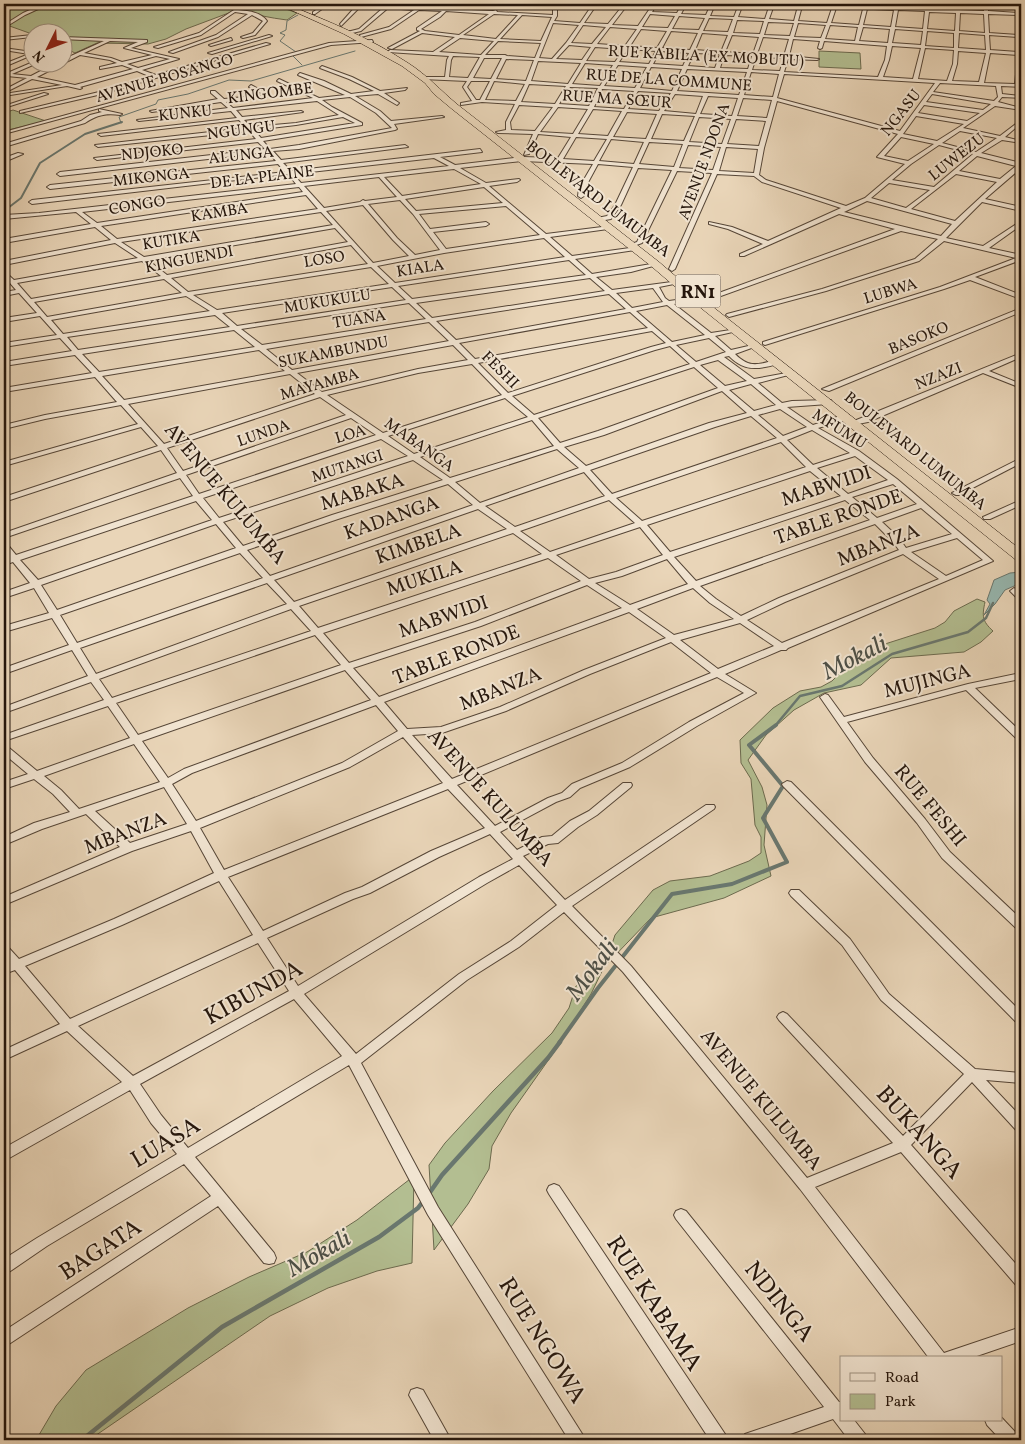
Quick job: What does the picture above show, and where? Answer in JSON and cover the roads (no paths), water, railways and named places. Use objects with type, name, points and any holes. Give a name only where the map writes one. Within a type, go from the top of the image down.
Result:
[{"type":"highway","name":"BOULEVARD LUMUMBA","points":[[281,4],[368,41],[427,78]]},
{"type":"highway","name":"BOULEVARD LUMUMBA","points":[[292,4],[341,25],[427,78],[503,131],[527,158]]},
{"type":"highway","points":[[335,42],[341,36],[368,41]]},
{"type":"highway","points":[[335,42],[368,41]]},
{"type":"highway","name":"BOULEVARD LUMUMBA","points":[[465,105],[677,282],[729,315],[784,365],[827,396],[1021,557]]},
{"type":"highway","name":"BOULEVARD LUMUMBA","points":[[564,188],[580,196],[605,221]]},
{"type":"highway","name":"BOULEVARD LUMUMBA","points":[[635,245],[672,269],[735,330],[760,344]]},
{"type":"highway","name":"BOULEVARD LUMUMBA","points":[[827,396],[855,420],[961,490],[986,517],[1021,544]]},
{"type":"street","points":[[4,27],[24,14],[47,4]]},
{"type":"street","points":[[156,48],[200,34],[245,4]]},
{"type":"street","points":[[314,13],[327,4]]},
{"type":"street","points":[[332,4],[389,5],[555,16]]},
{"type":"street","points":[[341,25],[359,4]]},
{"type":"street","points":[[368,41],[423,4]]},
{"type":"street","points":[[422,31],[418,29],[451,4]]},
{"type":"street","points":[[555,4],[553,22],[536,58],[528,82],[503,131],[761,148]]},
{"type":"street","points":[[554,59],[568,44],[595,4]]},
{"type":"street","points":[[527,158],[537,132],[556,106],[594,45],[612,25],[626,4]]},
{"type":"street","points":[[560,160],[591,108],[601,87],[654,4]]},
{"type":"street","points":[[580,196],[582,188],[612,137],[684,4]]},
{"type":"street","points":[[605,221],[618,205],[660,113],[674,92],[713,4]]},
{"type":"street","points":[[717,69],[741,4]]},
{"type":"street","points":[[772,4],[897,6],[928,10],[1020,14]]},
{"type":"street","name":"AVENUE NDONA","points":[[672,269],[716,172],[772,4]]},
{"type":"street","points":[[758,177],[761,148],[801,4]]},
{"type":"street","points":[[915,80],[926,30],[928,4]]},
{"type":"street","points":[[949,82],[953,72],[958,4]]},
{"type":"street","points":[[981,84],[988,52],[986,4]]},
{"type":"street","points":[[1019,86],[1021,54],[1020,4]]},
{"type":"street","points":[[368,41],[389,5]]},
{"type":"street","points":[[820,48],[835,5]]},
{"type":"street","points":[[856,42],[866,6]]},
{"type":"street","points":[[880,78],[887,60],[897,6]]},
{"type":"street","points":[[436,53],[504,7]]},
{"type":"street","points":[[182,54],[254,34],[265,21],[263,18],[252,13],[233,11]]},
{"type":"street","points":[[171,52],[218,36],[252,13]]},
{"type":"street","points":[[465,105],[466,87],[483,55],[522,13]]},
{"type":"street","points":[[650,13],[1021,36]]},
{"type":"street","points":[[553,22],[1021,54]]},
{"type":"street","points":[[368,41],[422,31],[459,37],[543,42]]},
{"type":"street","points":[[200,34],[248,42]]},
{"type":"street","points":[[206,54],[270,36]]},
{"type":"street","points":[[4,39],[22,37]]},
{"type":"street","points":[[72,38],[146,42],[126,48],[198,63]]},
{"type":"street","points":[[72,57],[110,40]]},
{"type":"street","name":"RUE KABILA (EX MOBUTU)","points":[[368,41],[436,53],[1019,86]]},
{"type":"street","name":"AVENUE BOSANGO","points":[[4,133],[98,109],[335,42]]},
{"type":"street","points":[[843,49],[849,42]]},
{"type":"street","points":[[22,112],[100,93],[214,58],[268,44]]},
{"type":"street","points":[[568,44],[816,59]]},
{"type":"street","points":[[230,47],[256,52]]},
{"type":"street","points":[[4,51],[22,52]]},
{"type":"street","points":[[126,55],[141,52]]},
{"type":"street","points":[[78,54],[124,63],[164,79]]},
{"type":"street","points":[[264,54],[281,58]]},
{"type":"street","points":[[447,78],[449,60],[452,54]]},
{"type":"street","points":[[102,68],[157,55]]},
{"type":"street","points":[[482,101],[505,56]]},
{"type":"street","points":[[4,66],[22,58]]},
{"type":"street","points":[[214,58],[230,63]]},
{"type":"street","points":[[4,93],[72,86],[177,59]]},
{"type":"street","points":[[238,65],[246,67]]},
{"type":"street","points":[[322,67],[341,73],[378,91],[395,102]]},
{"type":"street","points":[[814,74],[817,67]]},
{"type":"street","points":[[5,76],[22,69]]},
{"type":"street","points":[[4,93],[45,72]]},
{"type":"street","points":[[300,74],[312,77],[350,95],[391,123],[442,117]]},
{"type":"street","points":[[5,76],[32,78],[100,93]]},
{"type":"street","name":"RUE DE LA COMMUNE","points":[[427,78],[528,82],[776,99],[1021,166]]},
{"type":"street","points":[[279,80],[318,99],[344,116]]},
{"type":"street","name":"NGASU","points":[[909,163],[882,158],[881,156],[901,134],[939,81]]},
{"type":"street","points":[[172,82],[181,84]]},
{"type":"street","points":[[742,255],[867,199],[909,163],[995,103],[1000,95],[998,85]]},
{"type":"street","points":[[251,86],[288,103]]},
{"type":"street","name":"KINGOMBE","points":[[138,120],[405,89]]},
{"type":"street","points":[[4,107],[59,92]]},
{"type":"street","name":"FESHI","points":[[213,92],[223,100],[270,151],[335,226],[372,265],[454,342],[506,395],[535,419],[558,446],[586,470],[611,498],[642,525],[694,585],[740,620],[783,648]]},
{"type":"street","points":[[931,93],[1021,109]]},
{"type":"street","points":[[635,245],[676,168],[706,94]]},
{"type":"street","points":[[1000,95],[1021,97]]},
{"type":"street","points":[[152,111],[223,100],[270,96]]},
{"type":"street","name":"RUE MA SŒUR","points":[[465,105],[482,101],[770,120]]},
{"type":"street","name":"KUNKU","points":[[102,134],[301,112],[288,103]]},
{"type":"street","points":[[923,103],[984,112]]},
{"type":"street","points":[[4,107],[31,115]]},
{"type":"street","points":[[98,109],[120,114]]},
{"type":"street","points":[[4,146],[107,112]]},
{"type":"street","points":[[916,114],[968,123]]},
{"type":"street","points":[[98,145],[249,129],[344,116]]},
{"type":"street","name":"NGUNGU","points":[[97,158],[259,140],[358,126],[360,124],[344,116]]},
{"type":"street","points":[[40,118],[49,121]]},
{"type":"street","name":"LUWEZU","points":[[906,210],[1021,121]]},
{"type":"street","name":"NDJOKO","points":[[60,174],[315,145],[395,129],[391,123]]},
{"type":"street","points":[[959,129],[1021,142]]},
{"type":"street","name":"ALUNGA","points":[[50,187],[280,162],[405,146]]},
{"type":"street","name":"MIKONGA","points":[[32,202],[480,151]]},
{"type":"street","points":[[4,160],[20,154]]},
{"type":"street","points":[[434,156],[484,184],[877,522],[896,540],[904,551],[944,578]]},
{"type":"street","name":"DE LA PLAINE","points":[[4,217],[303,189],[380,176],[527,158],[676,168],[758,177],[846,208]]},
{"type":"street","points":[[729,315],[824,290],[908,264],[922,257],[981,200],[1021,166]]},
{"type":"street","points":[[955,172],[1001,182]]},
{"type":"street","points":[[380,176],[415,213],[444,251]]},
{"type":"street","name":"KAMBA","points":[[4,263],[116,241],[439,190],[517,180]]},
{"type":"street","points":[[889,181],[935,189]]},
{"type":"street","name":"CONGO","points":[[4,241],[303,189]]},
{"type":"street","points":[[867,199],[956,223]]},
{"type":"street","points":[[981,200],[1021,209]]},
{"type":"street","points":[[363,202],[395,239],[413,256]]},
{"type":"street","points":[[415,213],[508,204]]},
{"type":"street","name":"MABANGA","points":[[78,211],[187,294],[218,313],[263,348],[291,373],[449,481],[478,505],[588,582],[651,622],[717,673],[751,693],[693,724],[626,765],[576,786],[566,795],[552,800],[493,830]]},
{"type":"street","points":[[839,212],[900,229],[1021,258]]},
{"type":"street","name":"LOSO","points":[[4,320],[43,317],[372,265],[413,256],[543,236],[605,221]]},
{"type":"street","points":[[711,223],[730,228],[769,244]]},
{"type":"street","points":[[984,248],[1021,223]]},
{"type":"street","points":[[429,231],[486,224]]},
{"type":"street","name":"KUTIKA","points":[[12,282],[335,226]]},
{"type":"street","name":"SUKAMBUNDU","points":[[4,427],[122,403],[454,342],[702,299],[900,229]]},
{"type":"street","name":"KINGUENDI","points":[[31,301],[352,243]]},
{"type":"street","name":"KIALA","points":[[4,345],[218,313],[635,245]]},
{"type":"street","name":"LUBWA","points":[[760,344],[826,326],[971,278],[1021,258]]},
{"type":"street","name":"MUKUKULU","points":[[4,364],[631,270],[655,264]]},
{"type":"street","name":"AVENUE KULUMBA","points":[[4,273],[162,446],[198,498],[241,549],[294,606],[450,784],[564,906],[627,969],[805,1185],[936,1356]]},
{"type":"street","points":[[971,278],[1021,297]]},
{"type":"street","name":"TUANA","points":[[98,375],[677,282]]},
{"type":"street","points":[[655,286],[668,304],[747,366],[784,365]]},
{"type":"street","points":[[4,294],[21,291]]},
{"type":"street","name":"BASOKO","points":[[792,402],[807,404],[827,396],[1021,310]]},
{"type":"street","name":"MAYAMBA","points":[[4,500],[321,394],[418,371],[651,329]]},
{"type":"street","name":"LOA","points":[[8,561],[342,449],[384,437],[506,395],[653,348],[735,330]]},
{"type":"street","name":"MUTANGI","points":[[4,595],[218,521],[760,344]]},
{"type":"street","name":"MFUMU","points":[[720,358],[752,381],[780,405],[894,481],[989,561],[944,578]]},
{"type":"street","name":"NZAZI","points":[[855,420],[1019,358]]},
{"type":"street","name":"MABAKA","points":[[4,629],[55,614],[241,549],[558,446],[722,389],[752,381],[784,365]]},
{"type":"street","points":[[983,371],[1021,386]]},
{"type":"street","points":[[4,390],[98,375]]},
{"type":"street","name":"KADANGA","points":[[4,671],[478,505],[750,413],[792,402]]},
{"type":"street","name":"LUNDA","points":[[4,536],[352,415]]},
{"type":"street","name":"KIMBELA","points":[[4,710],[294,606],[316,596],[611,498],[821,424],[855,420]]},
{"type":"street","points":[[4,464],[141,424]]},
{"type":"street","name":"MUKILA","points":[[4,738],[317,632],[856,454]]},
{"type":"street","points":[[961,490],[1021,460]]},
{"type":"street","name":"MABWIDI","points":[[4,786],[440,635],[478,624],[588,582],[894,481]]},
{"type":"street","points":[[986,517],[1021,502]]},
{"type":"street","name":"TABLE RONDE","points":[[4,841],[81,811],[166,783],[188,771],[629,608],[923,505]]},
{"type":"street","name":"MBANZA","points":[[4,901],[128,848],[194,826],[346,765],[404,732],[442,730],[503,709],[587,672],[671,639],[740,620],[782,600],[904,551],[958,535]]},
{"type":"street","name":"RUE NGOWA","points":[[4,546],[8,561],[36,584],[93,677],[166,783],[194,826],[221,875],[296,993],[353,1059],[433,1211],[578,1440]]},
{"type":"street","points":[[4,970],[118,922],[221,875],[450,784],[717,673],[883,607],[944,578]]},
{"type":"street","name":"MUJINGA","points":[[842,720],[968,687],[1021,676]]},
{"type":"street","points":[[968,687],[1021,737]]},
{"type":"street","name":"RUE FESHI","points":[[825,696],[869,760],[921,821],[946,855],[1021,926]]},
{"type":"street","points":[[4,749],[128,848]]},
{"type":"street","points":[[787,784],[1021,1020]]},
{"type":"street","name":"KIBUNDA","points":[[4,1155],[296,993],[483,880],[538,843],[554,840],[574,824],[593,813],[627,785]]},
{"type":"street","name":"LUASA","points":[[4,1267],[186,1156],[353,1059],[463,977],[515,944],[564,906],[710,807]]},
{"type":"street","points":[[4,1056],[260,936],[366,890],[435,854],[493,830]]},
{"type":"street","points":[[795,893],[846,942],[885,996],[972,1074],[1021,1126]]},
{"type":"street","points":[[4,950],[18,964],[69,1026],[132,1083],[156,1120],[221,1197],[269,1258]]},
{"type":"street","name":"BUKANGA","points":[[783,1017],[903,1145],[1021,1280]]},
{"type":"street","points":[[972,1074],[1021,1078]]},
{"type":"street","points":[[805,1185],[903,1145],[972,1074]]},
{"type":"street","name":"RUE KABAMA","points":[[554,1190],[719,1440]]},
{"type":"street","name":"BAGATA","points":[[4,1340],[221,1197]]},
{"type":"street","name":"NDINGA","points":[[681,1215],[840,1413]]},
{"type":"street","points":[[955,1356],[1021,1334]]},
{"type":"street","points":[[416,1396],[443,1440]]},
{"type":"street","points":[[751,1440],[840,1414]]},
{"type":"street","name":"NDINGA","points":[[847,1422],[859,1440]]},
{"type":"street","points":[[996,1422],[1012,1440]]},
{"type":"water","points":[[1021,572],[1021,583],[1005,590],[984,615],[990,604],[987,600],[994,580],[1010,573]]},
{"type":"waterway","points":[[304,4],[306,9]]},
{"type":"waterway","points":[[298,15],[287,21],[286,30],[280,33],[285,35],[280,41],[296,52],[292,55],[302,65]]},
{"type":"waterway","points":[[121,122],[119,117],[156,104],[158,100],[188,94],[229,80],[251,81],[355,51]]},
{"type":"waterway","points":[[4,211],[21,198],[40,163],[85,134],[121,122]]},
{"type":"waterway","name":"Mokali","points":[[776,725],[800,696],[842,686],[892,654],[968,632],[986,618],[993,603]]},
{"type":"waterway","name":"Mokali","points":[[559,1043],[598,988],[672,894],[732,884],[787,862],[763,818],[783,786],[749,745],[776,725]]},
{"type":"waterway","name":"Mokali","points":[[428,1195],[442,1175],[548,1058],[560,1042]]},
{"type":"waterway","name":"Mokali","points":[[82,1440],[222,1327],[379,1237],[418,1208],[424,1200]]}]
